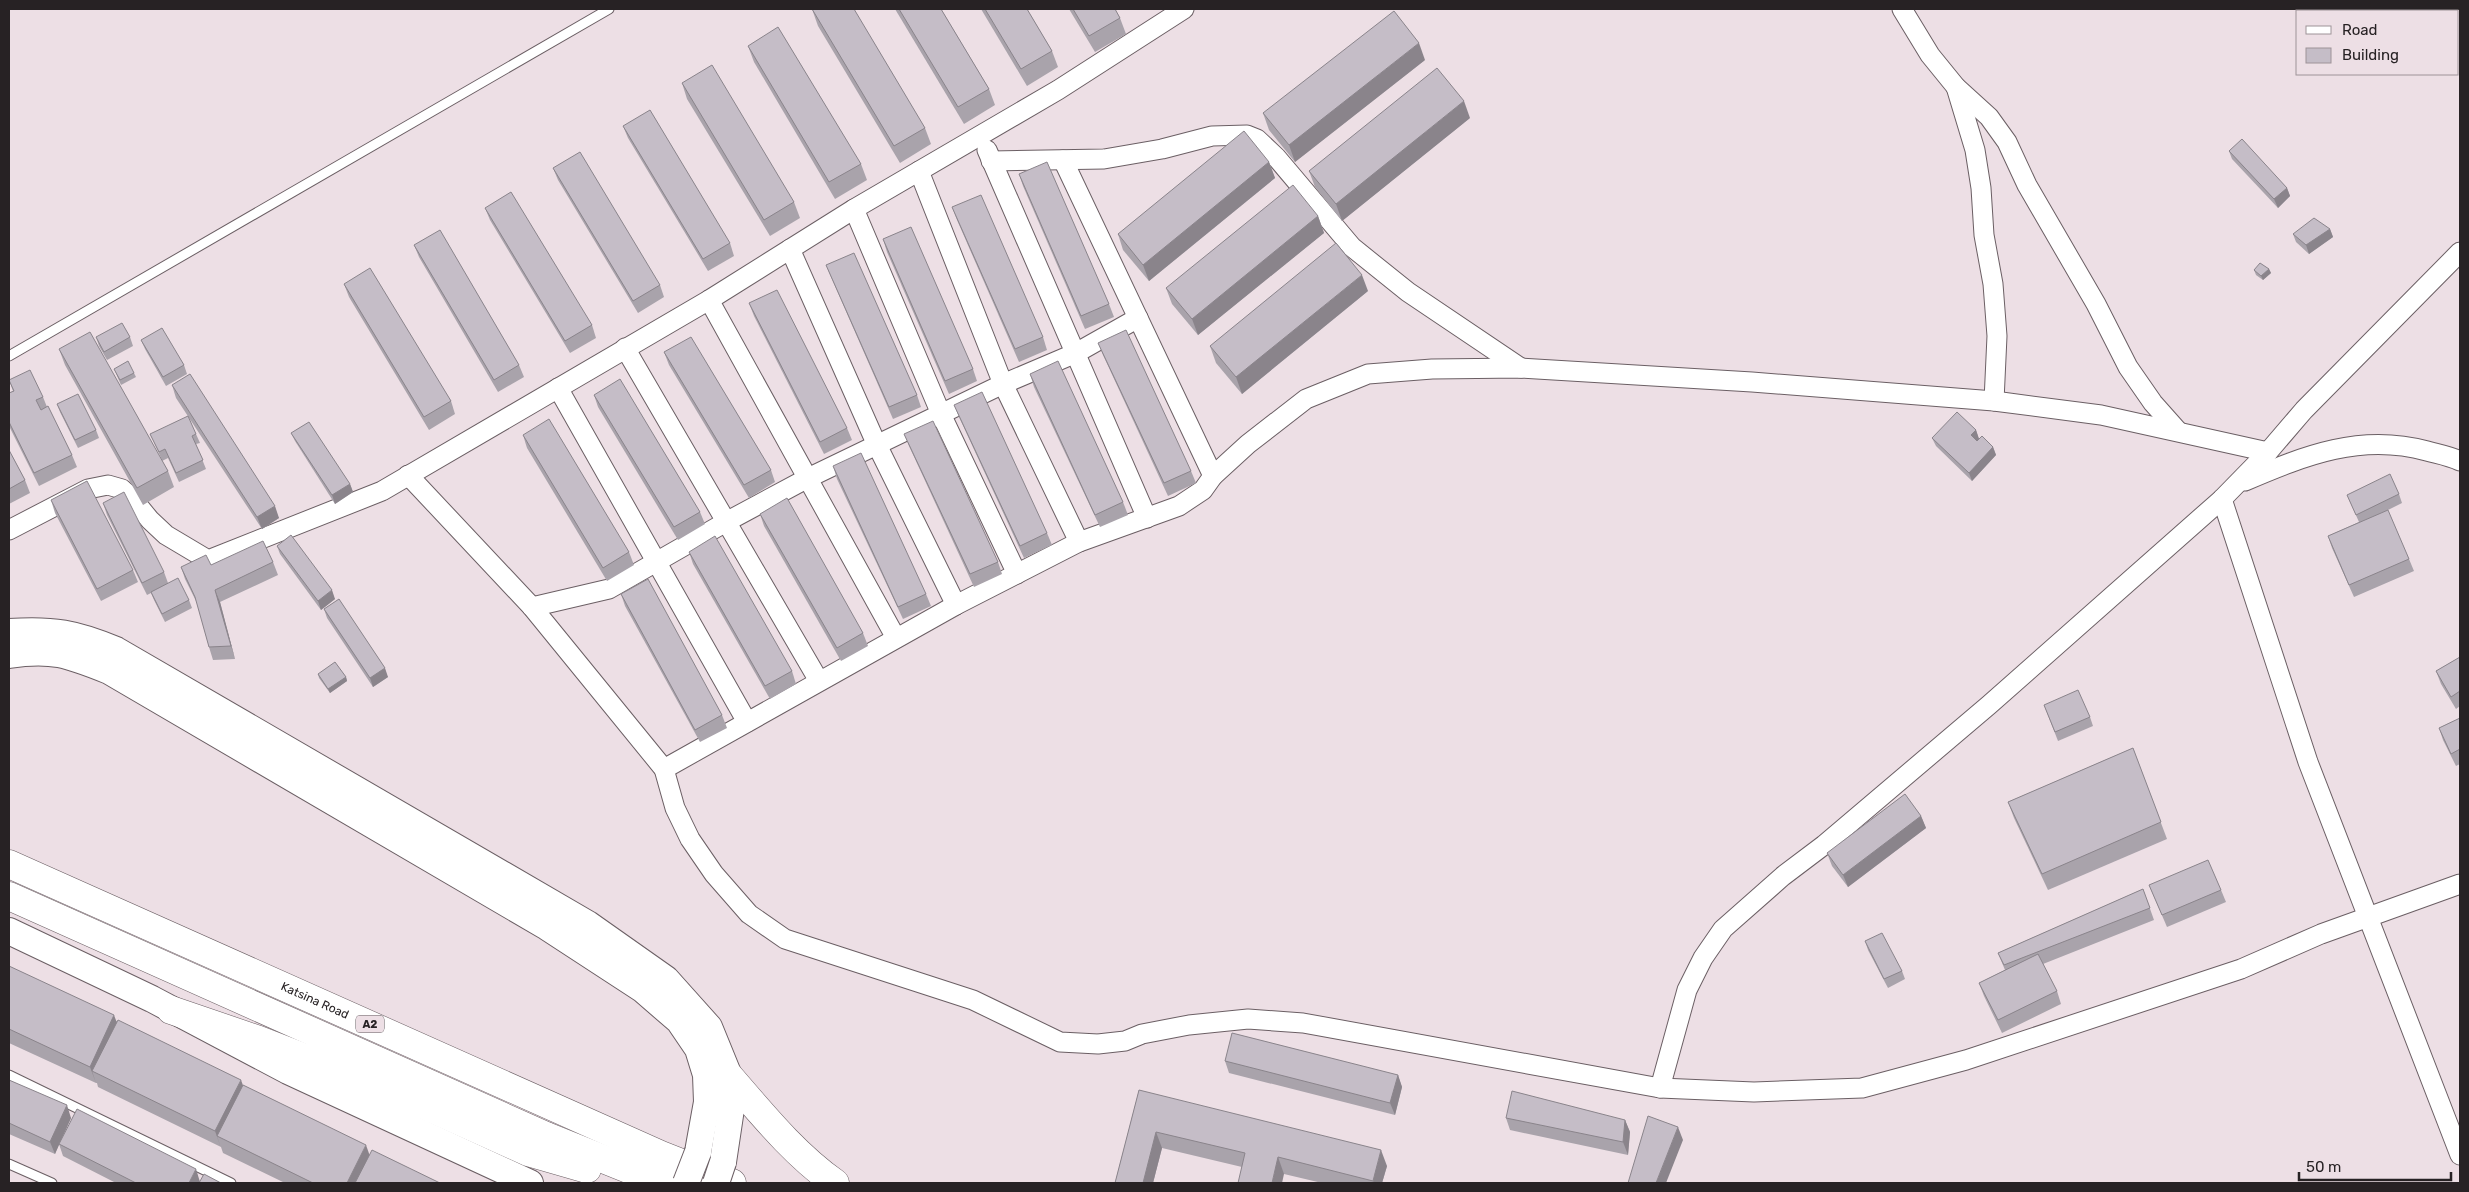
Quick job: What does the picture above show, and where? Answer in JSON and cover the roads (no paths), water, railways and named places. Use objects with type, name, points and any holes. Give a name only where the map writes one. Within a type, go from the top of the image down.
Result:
[{"type":"highway","name":"Katsina Road","points":[[9,864],[652,1151],[724,1176]]},
{"type":"highway","name":"A2","points":[[9,896],[546,1136],[663,1183]]},
{"type":"highway","points":[[171,1010],[259,1040],[408,1098],[528,1152],[589,1170],[634,1172]]},
{"type":"highway","points":[[729,1076],[780,1134],[818,1170],[835,1183]]},
{"type":"main road","points":[[9,632],[42,629],[82,635],[116,650],[588,924],[666,979],[709,1026],[729,1076],[732,1102],[724,1176]]},
{"type":"main road","points":[[9,655],[36,650],[70,656],[109,671],[547,927],[642,989],[679,1021],[698,1049],[706,1075],[707,1102],[698,1152],[686,1183]]},
{"type":"main road","points":[[9,931],[171,1010],[288,1071],[530,1183]]},
{"type":"street","points":[[9,530],[88,489],[108,485],[122,490],[132,498],[150,520],[166,535],[208,560],[382,491],[709,300],[854,209],[1058,90],[1184,9]]},
{"type":"street","points":[[1902,9],[1930,55],[1956,87],[1989,117],[2007,142],[2027,185],[2096,304],[2128,367],[2153,403],[2176,430]]},
{"type":"street","points":[[1956,87],[1975,150],[1981,188],[1984,235],[1993,284],[1997,336],[1994,401]]},
{"type":"street","points":[[981,135],[1147,518]]},
{"type":"street","points":[[991,160],[1104,159],[1162,149],[1212,136],[1247,135],[1257,139],[1276,158],[1352,247],[1408,292],[1521,368]]},
{"type":"street","points":[[1062,160],[1213,476]]},
{"type":"street","points":[[918,171],[1003,384],[1079,542]]},
{"type":"street","points":[[854,209],[941,414],[1016,574]]},
{"type":"street","points":[[790,249],[876,443],[956,605]]},
{"type":"street","points":[[1660,1088],[1687,990],[1704,958],[1723,929],[1783,876],[1824,845],[1990,705],[2228,492],[2268,452],[2304,410],[2460,252]]},
{"type":"street","points":[[709,300],[806,479],[896,638]]},
{"type":"street","points":[[532,607],[609,589],[726,522],[876,443],[1003,384],[1076,353],[1138,318]]},
{"type":"street","points":[[625,348],[819,682]]},
{"type":"street","points":[[664,769],[896,638],[1016,574],[1079,542],[1179,506],[1203,490],[1213,476],[1248,444],[1306,399],[1368,374],[1432,369],[1521,368],[1762,383],[1994,401],[2101,415],[2176,430],[2268,452]]},
{"type":"street","points":[[558,388],[747,722]]},
{"type":"street","points":[[2228,492],[2296,459],[2353,445],[2395,444],[2413,447],[2460,461]]},
{"type":"street","points":[[408,475],[532,607],[664,769],[675,808],[690,838],[714,874],[749,914],[785,940],[974,1000],[1060,1042],[1098,1044],[1125,1041],[1142,1034],[1189,1024],[1248,1020],[1303,1023],[1660,1088],[1754,1092],[1862,1088],[1966,1060],[2241,969],[2321,934],[2460,884]]},
{"type":"street","points":[[2228,492],[2308,762],[2460,1155]]},
{"type":"lane","points":[[9,356],[609,9]]},
{"type":"lane","points":[[9,1075],[231,1183]]},
{"type":"lane","points":[[9,1164],[52,1183]]}]
